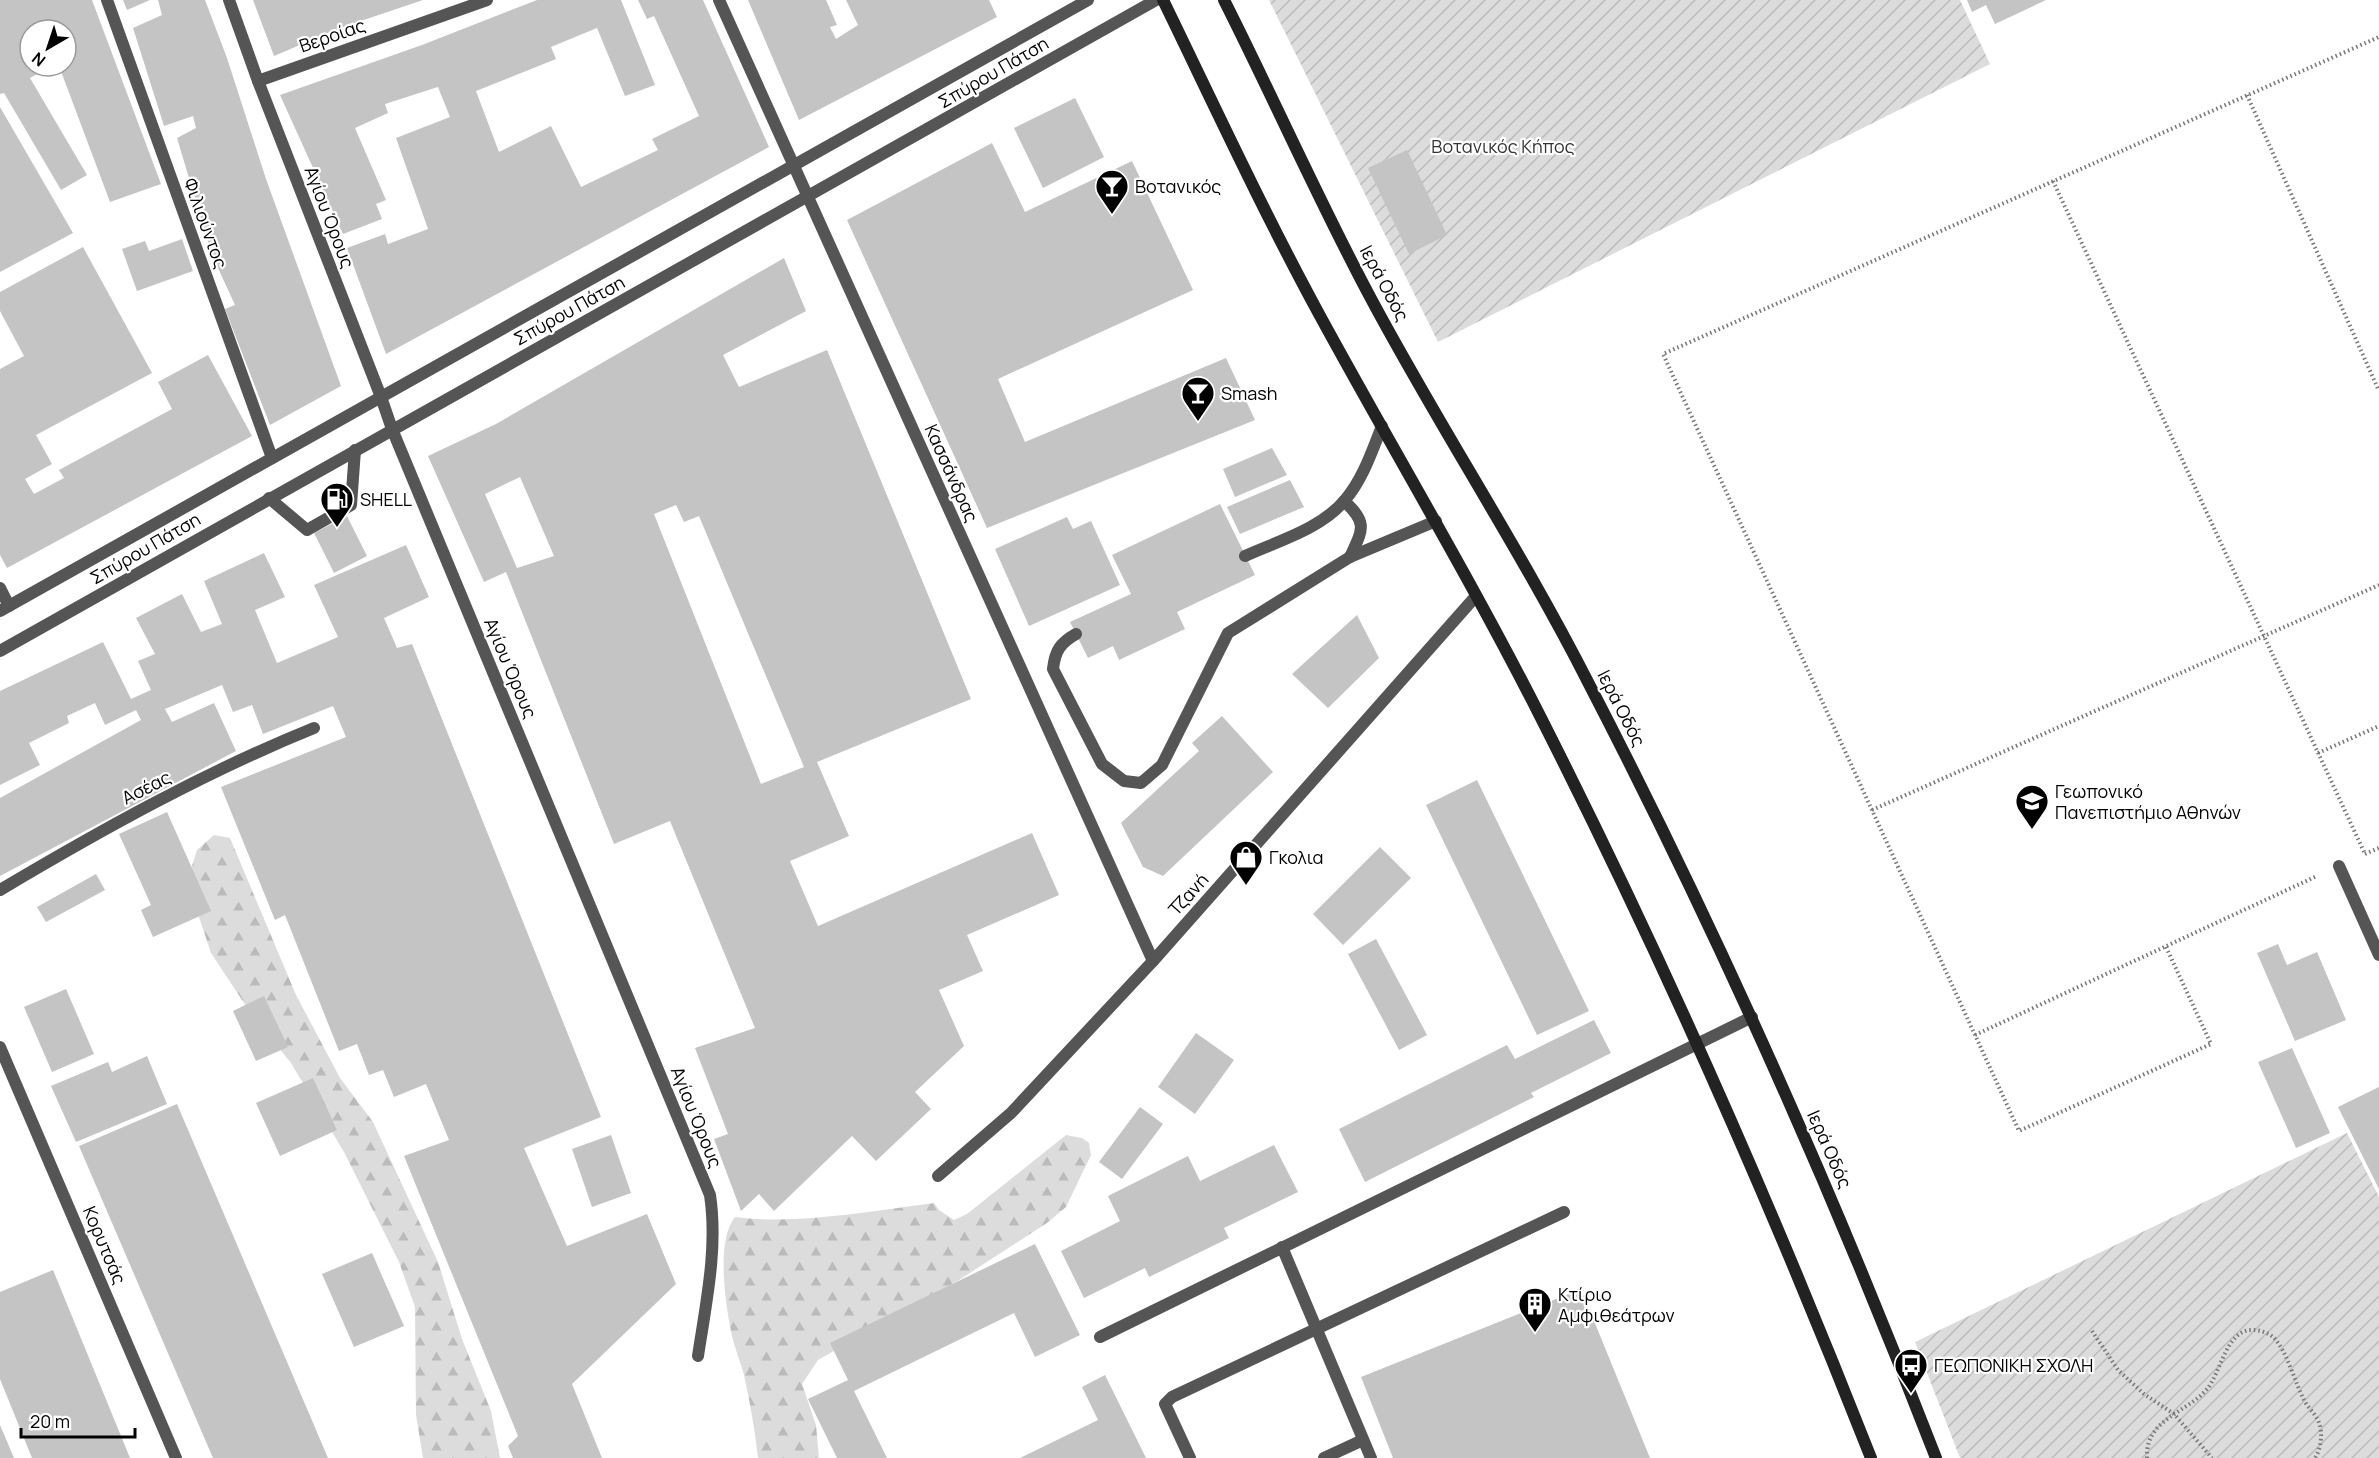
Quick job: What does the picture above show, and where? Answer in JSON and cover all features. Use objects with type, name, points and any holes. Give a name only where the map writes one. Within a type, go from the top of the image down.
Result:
[{"type":"main road","points":[[1163,0],[1257,195],[1318,313],[1436,521],[1544,724],[1770,1209],[1871,1458]]},
{"type":"main road","name":"Ιερά Οδός","points":[[1224,0],[1368,293],[1588,681],[1752,1017],[1873,1296],[1936,1458]]},
{"type":"street","name":"Φιλιούντος","points":[[107,0],[272,458]]},
{"type":"street","name":"Αγίου Όρους","points":[[229,0],[392,429],[710,1195],[713,1219],[708,1290],[698,1356]]},
{"type":"street","name":"Βεροίας","points":[[258,81],[487,0]]},
{"type":"street","name":"Κασσάνδρας","points":[[719,0],[1152,961]]},
{"type":"street","name":"Σπύρου Πάτση","points":[[5,609],[1088,0]]},
{"type":"street","name":"Σπύρου Πάτση","points":[[0,651],[1156,0]]},
{"type":"street","points":[[1245,556],[1317,524],[1344,501],[1365,468],[1382,426]]},
{"type":"street","points":[[270,498],[307,530],[351,505],[355,450]]},
{"type":"street","points":[[1344,501],[1359,515],[1362,530],[1350,557]]},
{"type":"street","points":[[1076,634],[1063,641],[1055,653],[1053,669],[1102,764],[1124,781],[1142,783],[1162,765],[1228,633],[1350,557],[1436,521]]},
{"type":"street","points":[[0,588],[5,609]]},
{"type":"street","name":"Τζανή","points":[[938,1176],[1011,1113],[1152,961],[1476,596]]},
{"type":"street","name":"Ασέας","points":[[0,890],[134,813],[222,769],[314,728]]},
{"type":"street","points":[[2339,866],[2379,956]]},
{"type":"street","points":[[1100,1337],[1752,1017]]},
{"type":"street","name":"Κορυτσάς","points":[[0,1047],[176,1458]]},
{"type":"street","points":[[1190,1458],[1165,1404],[1172,1397],[1564,1212]]},
{"type":"street","points":[[1282,1247],[1371,1458]]},
{"type":"street","points":[[1324,1458],[1364,1440]]},
{"type":"path","points":[[2166,946],[2211,1044],[2019,1131],[1663,354],[2379,37]]},
{"type":"path","points":[[2247,95],[2379,391]]},
{"type":"path","points":[[2053,181],[2365,854]]},
{"type":"path","points":[[1872,810],[2379,585]]},
{"type":"path","points":[[2318,753],[2379,726]]},
{"type":"path","points":[[1975,1035],[2379,848]]},
{"type":"path","points":[[2147,1458],[2151,1437],[2158,1426],[2205,1392],[2212,1383],[2229,1346],[2238,1336],[2250,1330],[2263,1331],[2274,1338],[2305,1402],[2320,1424],[2320,1449],[2315,1458]]},
{"type":"path","points":[[2092,1331],[2118,1370],[2144,1394],[2174,1414],[2212,1458]]},
{"type":"green space","name":"Βοτανικός Κήπος","points":[[1269,0],[1960,0],[1990,64],[1438,342]]},
{"type":"green space","points":[[214,835],[230,838],[296,995],[340,1078],[373,1122],[438,1262],[462,1339],[491,1411],[500,1458],[423,1458],[416,1415],[415,1307],[399,1262],[344,1152],[291,1063],[250,1012],[211,953],[195,905],[189,875],[197,850]]},
{"type":"green space","points":[[2347,1133],[2379,1197],[2379,1458],[1960,1458],[1915,1342]]},
{"type":"green space","points":[[1066,1135],[1082,1138],[1089,1143],[1091,1155],[1066,1207],[1047,1223],[959,1280],[818,1360],[802,1384],[816,1425],[819,1458],[758,1458],[743,1371],[733,1340],[725,1294],[725,1242],[735,1217],[809,1218],[934,1203],[939,1210],[954,1220],[967,1214]]},
{"type":"building","points":[[0,0],[92,0],[161,184],[110,202],[64,78],[78,78],[78,18],[18,18],[18,78],[30,78],[87,175],[61,190],[4,93],[0,94]]},
{"type":"building","points":[[123,0],[150,0],[127,10]]},
{"type":"building","points":[[158,0],[205,0],[227,58],[266,179],[341,386],[270,425],[225,309],[235,305],[212,255],[177,138],[196,128],[193,116],[164,126],[133,28],[162,15]]},
{"type":"building","points":[[253,0],[423,0],[340,28],[274,56]]},
{"type":"building","points":[[537,0],[621,0],[655,85],[625,96],[597,28],[551,47],[556,59],[476,91],[499,152],[551,126],[581,187],[658,150],[652,139],[699,116],[654,16],[647,19],[638,0],[703,0],[769,147],[386,354],[347,248],[385,234],[388,244],[428,229],[396,138],[450,117],[438,87],[385,104],[388,113],[355,128],[386,200],[376,204],[382,219],[343,234],[280,95],[422,45]]},
{"type":"building","points":[[748,0],[826,0],[837,25],[830,27],[836,39],[858,25],[846,0],[989,0],[997,17],[799,120]]},
{"type":"building","points":[[1967,0],[2046,0],[1995,24],[1986,5],[1972,12]]},
{"type":"building","points":[[1075,98],[1104,157],[1043,188],[1014,128]]},
{"type":"building","points":[[0,107],[73,233],[0,272]]},
{"type":"building","points":[[992,143],[1025,212],[1132,161],[1193,290],[998,379],[1025,442],[1226,358],[1255,420],[987,528],[847,220]]},
{"type":"building","points":[[1407,150],[1447,235],[1409,254],[1368,168]]},
{"type":"building","points":[[182,239],[193,271],[137,291],[122,249],[145,241],[149,251]]},
{"type":"building","points":[[83,247],[152,373],[36,435],[52,464],[25,479],[34,494],[64,478],[59,470],[172,409],[158,382],[208,355],[252,436],[7,568],[0,555],[0,369],[24,356],[0,311],[0,292]]},
{"type":"building","points":[[784,258],[806,311],[723,355],[739,387],[827,350],[971,699],[817,762],[849,836],[790,861],[818,926],[1032,833],[1059,895],[967,935],[983,971],[939,990],[964,1046],[915,1092],[931,1109],[876,1161],[852,1136],[774,1211],[759,1194],[741,1211],[714,1139],[728,1134],[695,1048],[755,1028],[670,821],[614,844],[506,572],[484,582],[428,456],[496,424]],"holes":[[[520,477],[554,556],[517,568],[485,494]],[[676,505],[684,522],[699,516],[804,767],[761,784],[654,514]]]},
{"type":"building","points":[[1272,448],[1287,475],[1235,497],[1223,469]]},
{"type":"building","points":[[1290,480],[1304,507],[1240,534],[1227,507]]},
{"type":"building","points":[[1220,504],[1255,575],[1177,612],[1185,629],[1119,660],[1113,646],[1088,658],[1070,622],[1131,594],[1112,555]]},
{"type":"building","points":[[347,516],[367,556],[334,573],[314,533]]},
{"type":"building","points":[[1067,517],[1073,529],[1091,521],[1120,585],[1029,626],[995,549]]},
{"type":"building","points":[[406,545],[429,597],[384,618],[397,648],[412,644],[601,1117],[524,1148],[567,1246],[647,1214],[676,1284],[572,1384],[602,1458],[513,1458],[508,1446],[518,1436],[404,1156],[449,1140],[426,1084],[394,1097],[383,1070],[369,1075],[357,1044],[339,1051],[285,915],[275,920],[221,787],[346,737],[333,706],[263,734],[252,705],[233,712],[222,685],[165,709],[172,722],[214,703],[236,751],[0,876],[0,798],[141,720],[136,710],[105,725],[95,703],[67,716],[69,723],[29,743],[40,765],[0,785],[0,691],[103,642],[131,699],[151,690],[138,661],[155,654],[136,618],[182,594],[201,632],[222,624],[204,581],[264,553],[285,597],[255,610],[277,663],[338,637],[314,585]]},
{"type":"building","points":[[1357,615],[1379,658],[1328,708],[1292,674]]},
{"type":"building","points":[[1222,716],[1273,772],[1163,876],[1143,867],[1121,823],[1199,751],[1192,743]]},
{"type":"building","points":[[1477,780],[1589,1011],[1537,1035],[1426,805]]},
{"type":"building","points":[[167,812],[211,911],[153,937],[141,910],[151,905],[119,834]]},
{"type":"building","points":[[1380,847],[1411,878],[1343,945],[1313,914]]},
{"type":"building","points":[[96,874],[105,890],[46,922],[37,907]]},
{"type":"building","points":[[1376,939],[1427,1035],[1399,1050],[1348,954]]},
{"type":"building","points":[[2278,944],[2287,965],[2317,952],[2346,1020],[2295,1041],[2257,953]]},
{"type":"building","points":[[66,989],[94,1054],[52,1072],[24,1007]]},
{"type":"building","points":[[264,996],[288,1047],[256,1061],[233,1011]]},
{"type":"building","points":[[1594,1020],[1611,1053],[1531,1093],[1534,1097],[1365,1182],[1339,1129],[1507,1045],[1515,1059]]},
{"type":"building","points":[[1196,1033],[1234,1060],[1195,1114],[1158,1087]]},
{"type":"building","points":[[2292,1048],[2330,1133],[2296,1148],[2258,1062]]},
{"type":"building","points":[[147,1056],[167,1104],[76,1142],[51,1086],[108,1062],[112,1072]]},
{"type":"building","points":[[313,1078],[337,1130],[280,1156],[256,1103]]},
{"type":"building","points":[[2379,1087],[2379,1189],[2338,1107]]},
{"type":"building","points":[[177,1104],[328,1458],[213,1458],[79,1146]]},
{"type":"building","points":[[1140,1107],[1163,1124],[1122,1179],[1099,1162]]},
{"type":"building","points":[[611,1135],[631,1193],[592,1207],[572,1149]]},
{"type":"building","points":[[1274,1145],[1298,1192],[1224,1228],[1229,1238],[1149,1277],[1145,1268],[1084,1298],[1061,1251],[1120,1221],[1108,1196],[1188,1156],[1200,1181]]},
{"type":"building","points":[[1035,1244],[1080,1335],[1035,1357],[1014,1313],[854,1391],[887,1458],[837,1458],[808,1399],[848,1380],[830,1343]]},
{"type":"building","points":[[372,1253],[404,1326],[354,1347],[322,1274]]},
{"type":"building","points":[[53,1270],[130,1458],[32,1458],[0,1379],[0,1292]]},
{"type":"building","name":"Κτίριο Αμφιθεάτρων","points":[[1581,1289],[1650,1458],[1393,1458],[1361,1377]]},
{"type":"building","points":[[1105,1375],[1146,1458],[1020,1458],[1098,1420],[1082,1387]]},
{"type":"building","points":[[0,1425],[14,1458],[0,1458]]},
{"type":"place","name":"Βοτανικός","points":[[1112,215]]},
{"type":"place","name":"Smash","points":[[1198,422]]},
{"type":"place","name":"SHELL","points":[[337,528]]},
{"type":"place","name":"Γεωπονικό Πανεπιστήμιο Αθηνών","points":[[2032,830]]},
{"type":"place","name":"Γκολια","points":[[1246,886]]},
{"type":"place","name":"Κτίριο Αμφιθεάτρων","points":[[1535,1333]]},
{"type":"place","name":"ΓΕΩΠΟΝΙΚΗ ΣΧΟΛΗ","points":[[1911,1394]]}]
